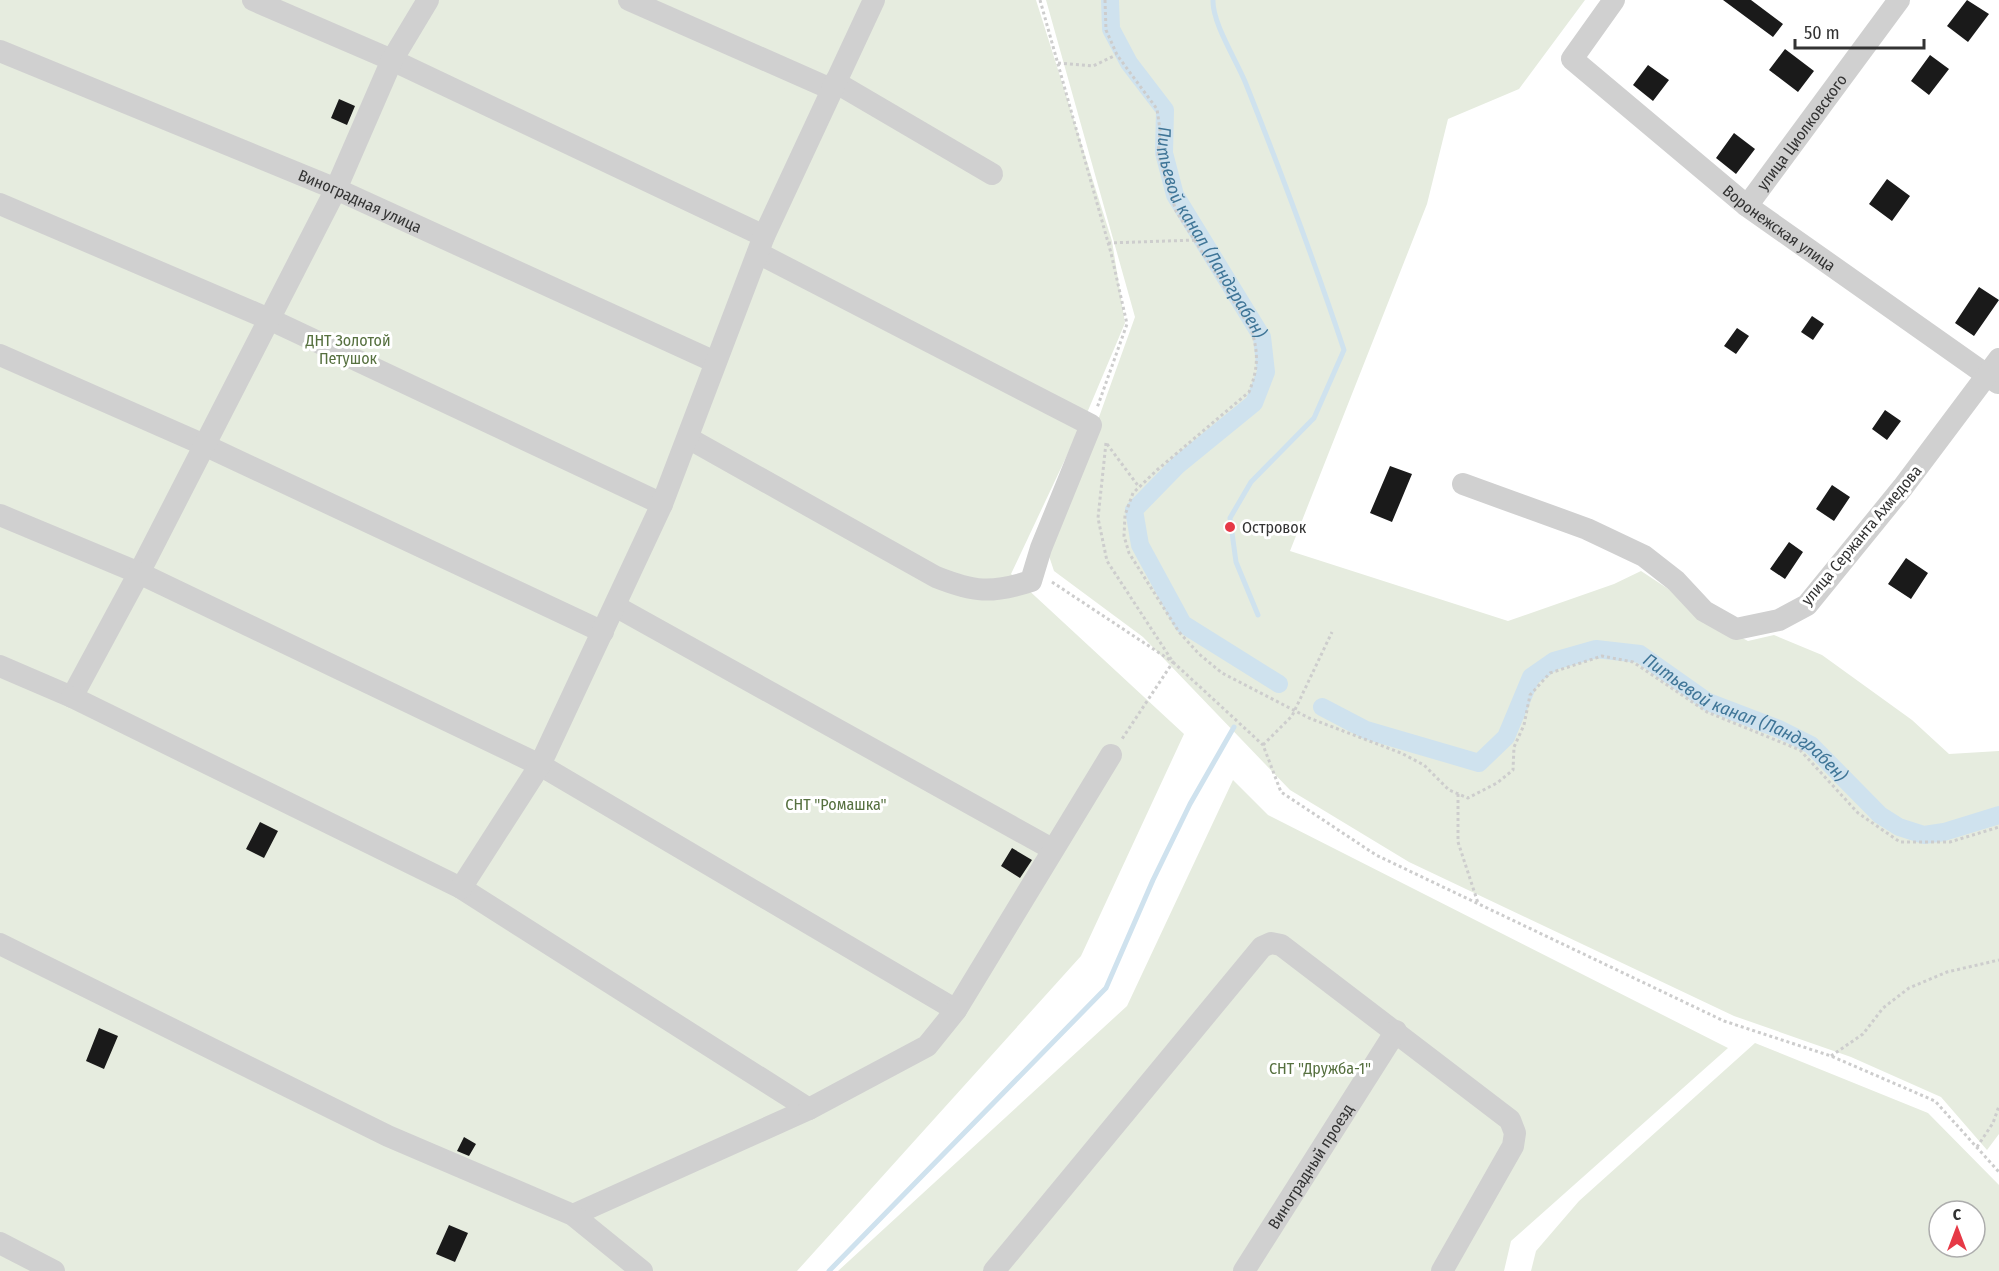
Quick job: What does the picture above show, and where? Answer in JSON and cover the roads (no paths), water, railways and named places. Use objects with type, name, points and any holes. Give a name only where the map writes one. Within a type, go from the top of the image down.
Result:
[{"type":"street","points":[[253,0],[392,60],[761,244],[1091,425],[1041,548],[1031,582],[1007,589],[969,590],[936,577],[688,438]]},
{"type":"street","points":[[72,697],[139,573],[202,444],[336,189],[392,60],[428,0]]},
{"type":"street","points":[[629,0],[833,85],[993,174]]},
{"type":"street","points":[[460,888],[540,765],[603,632],[662,504],[761,244],[874,0]]},
{"type":"street","name":"Воронежская улица","points":[[1614,0],[1572,59],[1747,206],[1995,373]]},
{"type":"street","name":"улица Циолковского","points":[[1747,206],[1899,0]]},
{"type":"street","name":"Виноградная улица","points":[[0,51],[336,189],[715,362]]},
{"type":"street","points":[[0,204],[269,319],[662,504]]},
{"type":"street","points":[[0,355],[202,444],[603,632]]},
{"type":"street","name":"улица Сержанта Ахмедова","points":[[1464,484],[1587,529],[1644,556],[1676,582],[1704,611],[1736,629],[1779,620],[1807,605],[1995,373]]},
{"type":"street","points":[[0,515],[139,573],[540,765],[956,1010]]},
{"type":"street","points":[[615,606],[1052,849]]},
{"type":"street","points":[[0,666],[72,697],[460,888],[809,1109]]},
{"type":"street","points":[[573,1215],[809,1109],[927,1046],[956,1010],[1111,755]]},
{"type":"street","points":[[994,1271],[1262,947],[1271,943],[1281,945],[1510,1120],[1515,1133],[1513,1146],[1442,1271]]},
{"type":"street","points":[[0,944],[388,1136],[573,1215],[642,1271]]},
{"type":"street","name":"Виноградный проезд","points":[[1244,1271],[1396,1031]]},
{"type":"street","points":[[0,1243],[54,1271]]},
{"type":"waterway","name":"Питьевой канал (Ландграбен)","points":[[1110,0],[1111,29],[1129,63],[1165,110],[1164,153],[1175,195],[1262,337],[1266,372],[1254,403],[1178,465],[1134,510],[1140,545],[1183,624],[1279,684]]},
{"type":"waterway","points":[[1213,0],[1216,20],[1246,84],[1272,150],[1344,350],[1314,418],[1251,482],[1230,518],[1236,562],[1258,615]]},
{"type":"waterway","name":"Питьевой канал (Ландграбен)","points":[[1322,707],[1366,730],[1479,763],[1506,737],[1531,677],[1554,661],[1596,649],[1640,654],[1708,702],[1779,729],[1811,745],[1880,815],[1899,827],[1924,835],[1944,832],[1999,815]]},
{"type":"waterway","points":[[829,1271],[1106,988],[1153,880],[1190,804],[1234,727]]},
{"type":"place","name":"Островок","points":[[1230,527]]},
{"type":"park label","name":"ДНТ Золотой Петушок","points":[[348,349]]},
{"type":"park label","name":"СНТ \"Ромашка\"","points":[[836,804]]},
{"type":"park label","name":"СНТ \"Дружба-1\"","points":[[1320,1068]]}]
